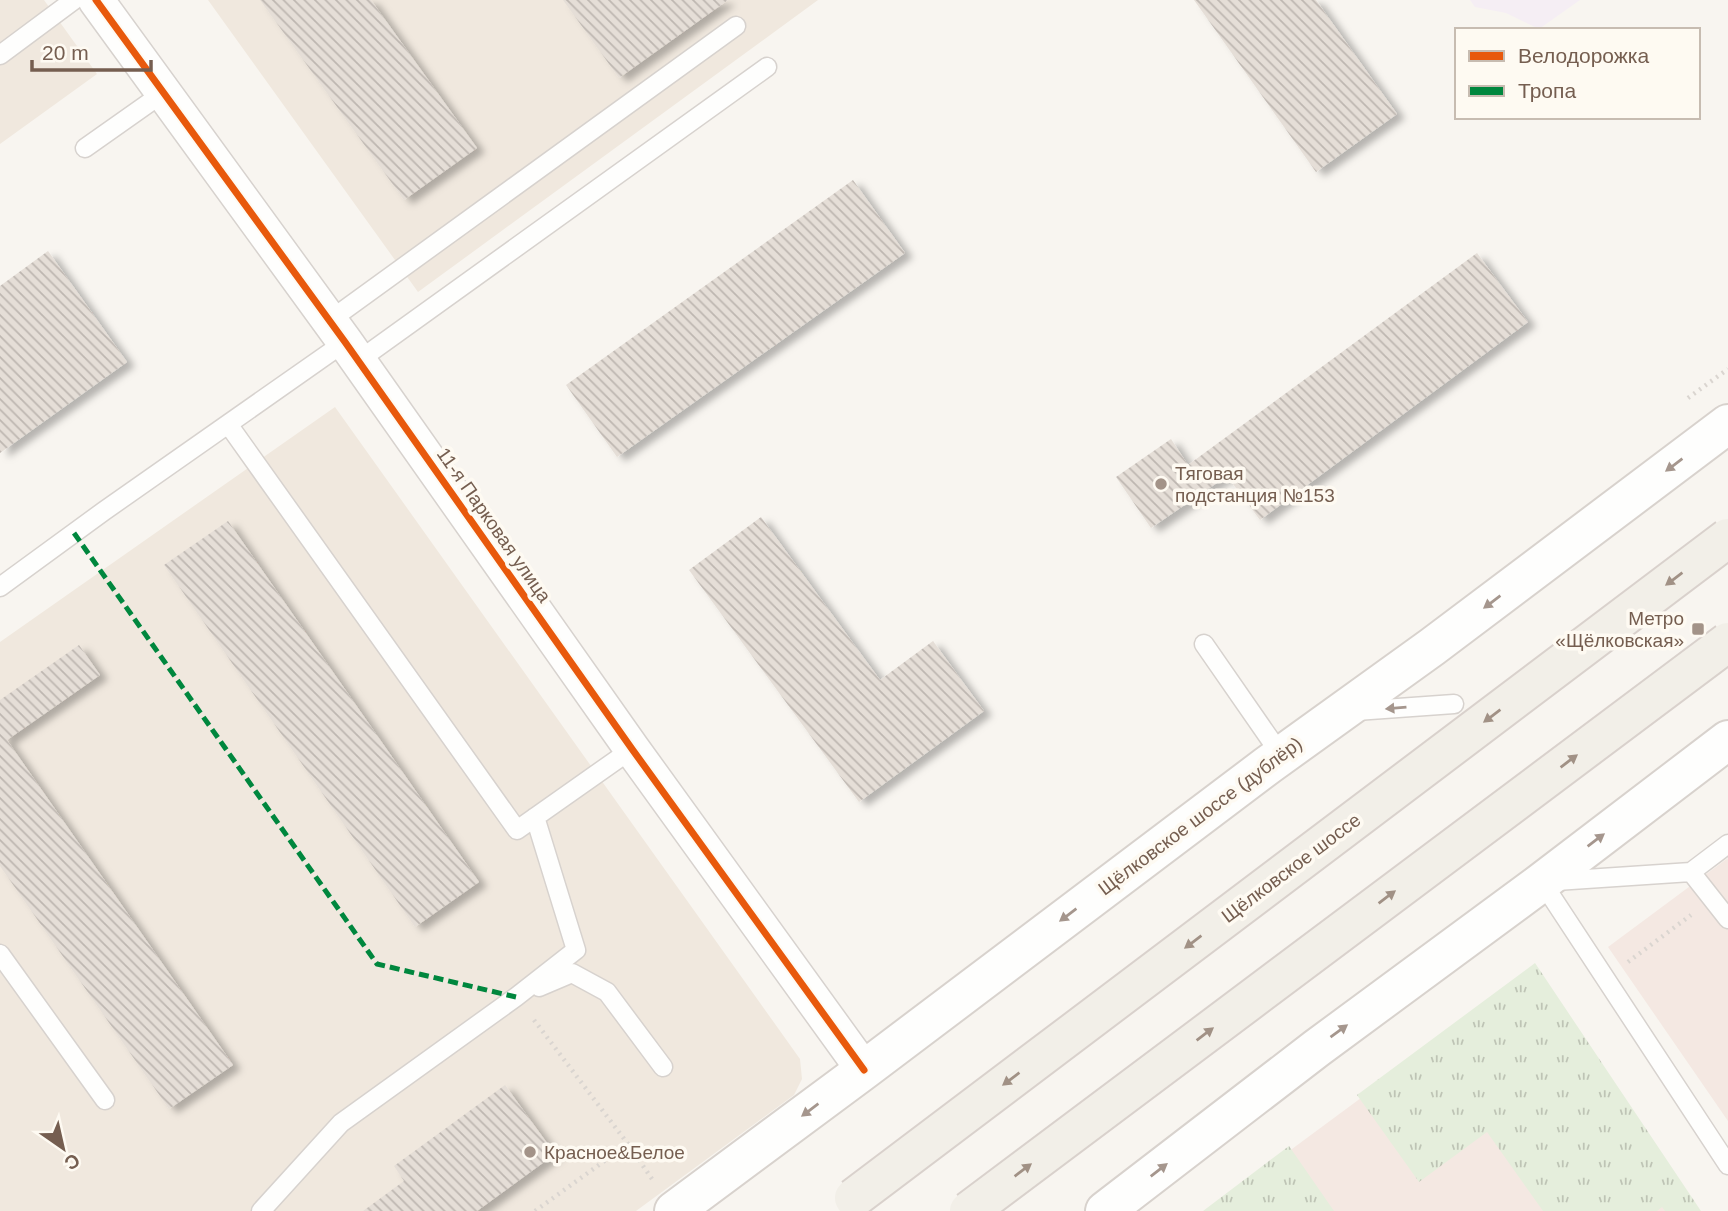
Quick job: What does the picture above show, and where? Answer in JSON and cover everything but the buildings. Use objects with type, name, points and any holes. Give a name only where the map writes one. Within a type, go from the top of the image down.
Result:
[{"type":"main road","name":"Щёлковское шоссе (дублёр)","points":[[664,1196],[864,1070],[1728,424]]},
{"type":"main road","name":"Щёлковское шоссе","points":[[854,1198],[1728,538]]},
{"type":"main road","points":[[969,1211],[1728,642]]},
{"type":"main road","points":[[1105,1211],[1317,1048],[1728,740]]},
{"type":"street","name":"11-я Парковая улица","points":[[96,0],[344,341],[632,749],[864,1070]]},
{"type":"lane","points":[[0,55],[74,0]]},
{"type":"lane","points":[[344,341],[736,26]]},
{"type":"lane","points":[[0,587],[344,341],[767,67]]},
{"type":"lane","points":[[85,148],[163,93]]},
{"type":"lane","points":[[228,424],[517,830],[632,749]]},
{"type":"lane","points":[[1205,645],[1282,755]]},
{"type":"lane","points":[[1339,713],[1454,704]]},
{"type":"lane","points":[[261,1211],[341,1123],[516,997],[576,950],[535,817]]},
{"type":"lane","points":[[1728,844],[1690,872],[1542,882],[1728,1165]]},
{"type":"lane","points":[[1690,872],[1728,919]]},
{"type":"lane","points":[[0,954],[105,1100]]},
{"type":"lane","points":[[516,997],[572,973],[607,992],[663,1068]]},
{"type":"path","points":[[1688,398],[1728,369]]},
{"type":"path","points":[[1606,978],[1712,899]]},
{"type":"path","points":[[516,997],[628,1144],[664,1196]]},
{"type":"path","points":[[536,1211],[628,1144]]},
{"type":"shaded area","points":[[0,0],[44,0],[97,74],[0,144]]},
{"type":"shaded area","points":[[208,0],[818,0],[418,292]]},
{"type":"shaded area","points":[[1470,0],[1580,0],[1540,28],[1506,13],[1475,7]]},
{"type":"shaded area","points":[[335,407],[800,1059],[802,1079],[794,1095],[636,1211],[0,1211],[0,642]]},
{"type":"shaded area","points":[[1728,858],[1728,1121],[1608,947]]},
{"type":"shaded area","points":[[1534,970],[1694,1211],[1208,1211]]},
{"type":"green space","points":[[1535,963],[1701,1211],[1665,1211],[1662,1207],[1657,1211],[1543,1211],[1487,1132],[1419,1182],[1357,1095]]},
{"type":"green space","points":[[1289,1146],[1334,1211],[1203,1211]]},
{"type":"marked path","points":[[74,533],[377,964],[516,997]]},
{"type":"cycle path","points":[[96,0],[345,342],[632,749],[864,1070]]},
{"type":"place","name":"Тяговая подстанция №153","points":[[1161,484]]},
{"type":"place","name":"Метро «Щёлковская»","points":[[1698,629]]},
{"type":"place","name":"Красное&Белое","points":[[530,1152]]}]
